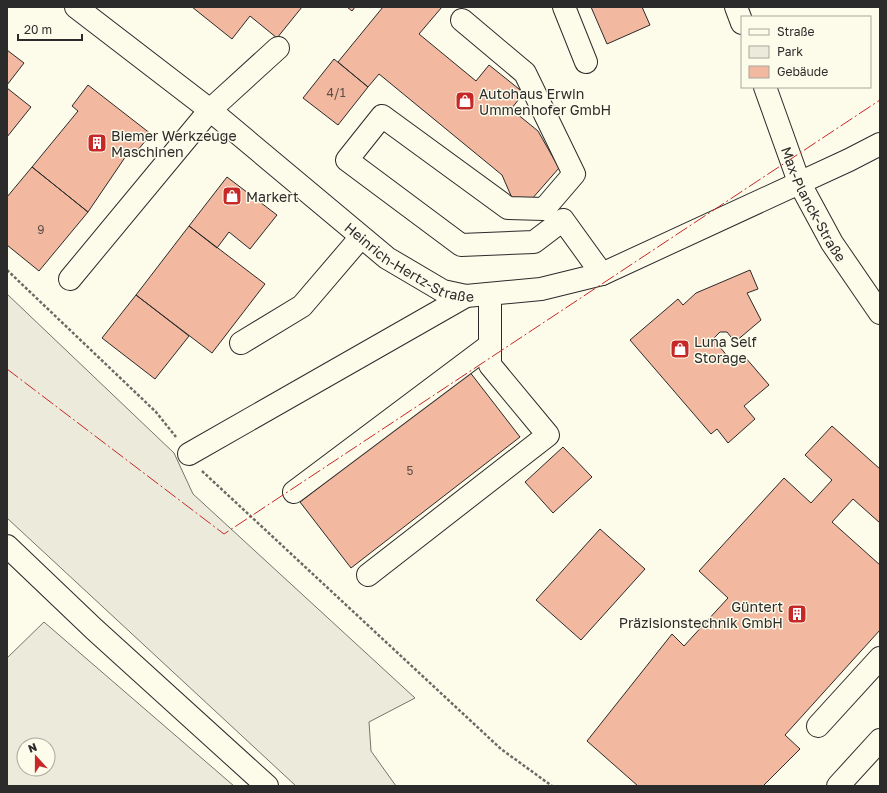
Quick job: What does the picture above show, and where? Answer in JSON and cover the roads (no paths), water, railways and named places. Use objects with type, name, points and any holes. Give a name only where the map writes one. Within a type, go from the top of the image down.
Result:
[{"type":"street","name":"Heinrich-Hertz-Straße","points":[[76,7],[210,110],[387,258],[442,291],[466,296],[490,296],[541,289],[602,274],[880,144]]},
{"type":"street","points":[[564,7],[586,62]]},
{"type":"street","points":[[736,7],[741,20]]},
{"type":"street","points":[[462,20],[525,73],[574,174],[544,209],[508,208],[382,116],[347,160],[461,245],[534,242],[563,220]]},
{"type":"street","points":[[70,279],[210,110],[278,48]]},
{"type":"street","name":"Max-Planck-Straße","points":[[765,88],[799,182],[832,244],[880,312]]},
{"type":"street","points":[[551,201],[602,274]]},
{"type":"street","points":[[241,343],[302,306],[361,237]]},
{"type":"street","points":[[189,454],[466,296]]},
{"type":"street","points":[[368,575],[548,435],[490,366],[490,296]]},
{"type":"street","points":[[294,492],[490,345]]},
{"type":"street","points":[[7,546],[94,629],[267,786]]},
{"type":"street","points":[[818,726],[880,658]]},
{"type":"street","points":[[838,786],[880,740]]},
{"type":"place","name":"Autohaus Erwin Ummenhofer GmbH","points":[[465,101]]},
{"type":"place","name":"Biemer Werkzeuge Maschinen","points":[[97,143]]},
{"type":"place","name":"Markert","points":[[232,196]]},
{"type":"place","name":"Luna Self Storage","points":[[680,349]]},
{"type":"place","name":"Güntert Präzisionstechnik GmbH","points":[[797,614]]}]
